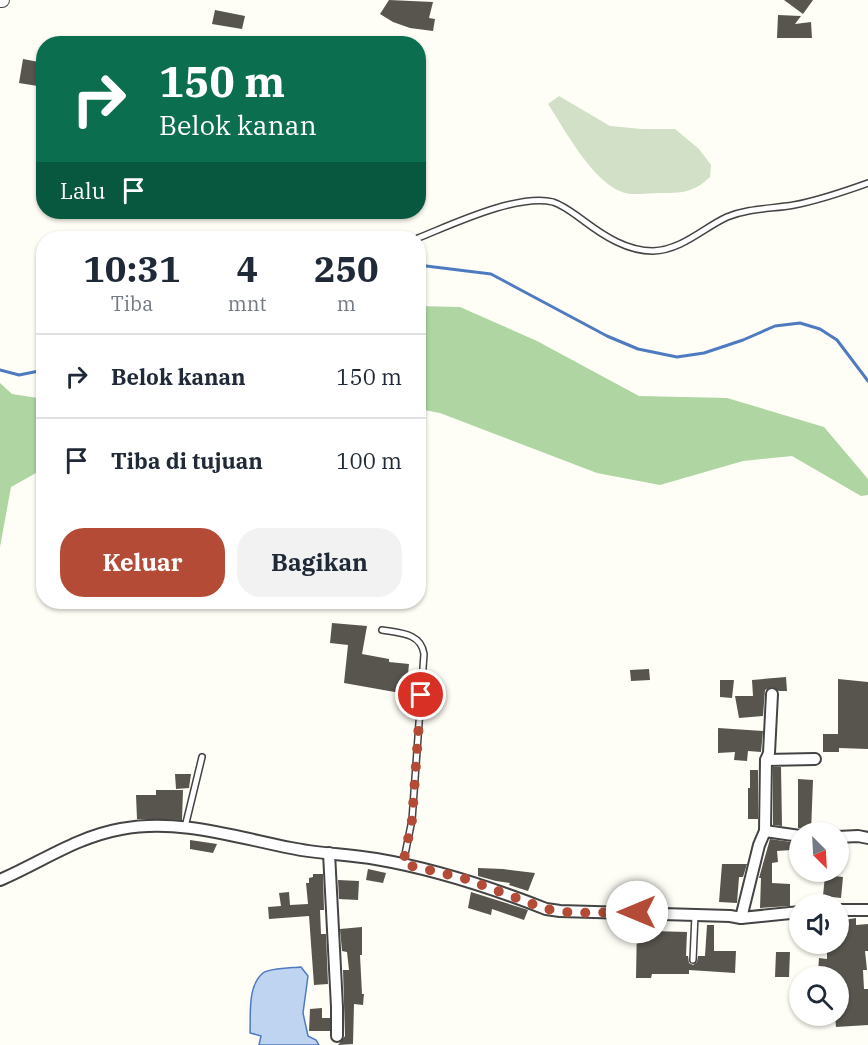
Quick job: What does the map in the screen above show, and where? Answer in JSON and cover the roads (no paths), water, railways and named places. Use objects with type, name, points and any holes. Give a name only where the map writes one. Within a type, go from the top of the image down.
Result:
[{"type":"street","points":[[741,918],[759,845],[765,831],[765,760],[769,753],[772,694]]},
{"type":"street","points":[[765,760],[815,759]]},
{"type":"street","points":[[0,880],[59,849],[89,838],[121,829],[185,826],[294,849],[403,864],[463,878],[546,909],[573,913],[659,913],[741,918],[789,913]]},
{"type":"street","points":[[765,831],[789,834]]},
{"type":"street","points":[[849,836],[868,838]]},
{"type":"street","points":[[329,853],[338,1007],[337,1035]]},
{"type":"street","points":[[849,910],[868,910]]},
{"type":"lane","points":[[426,235],[474,216],[515,204],[552,202],[567,208],[616,243],[654,251],[674,247],[726,218],[746,210],[791,206],[822,199],[868,183]]},
{"type":"lane","points":[[382,630],[413,636],[422,645],[424,654],[412,820],[403,864]]},
{"type":"lane","points":[[185,826],[202,757]]},
{"type":"lane","points":[[693,960],[695,915]]},
{"type":"water","points":[[301,967],[308,976],[303,1013],[308,1036],[316,1040],[319,1045],[259,1045],[261,1036],[250,1033],[254,985],[263,973],[281,968]]},
{"type":"waterway","points":[[426,266],[491,274],[607,336],[638,349],[677,357],[704,353],[775,326],[800,323],[820,329],[837,340],[868,381]]},
{"type":"waterway","points":[[0,370],[19,375],[36,372]]}]
